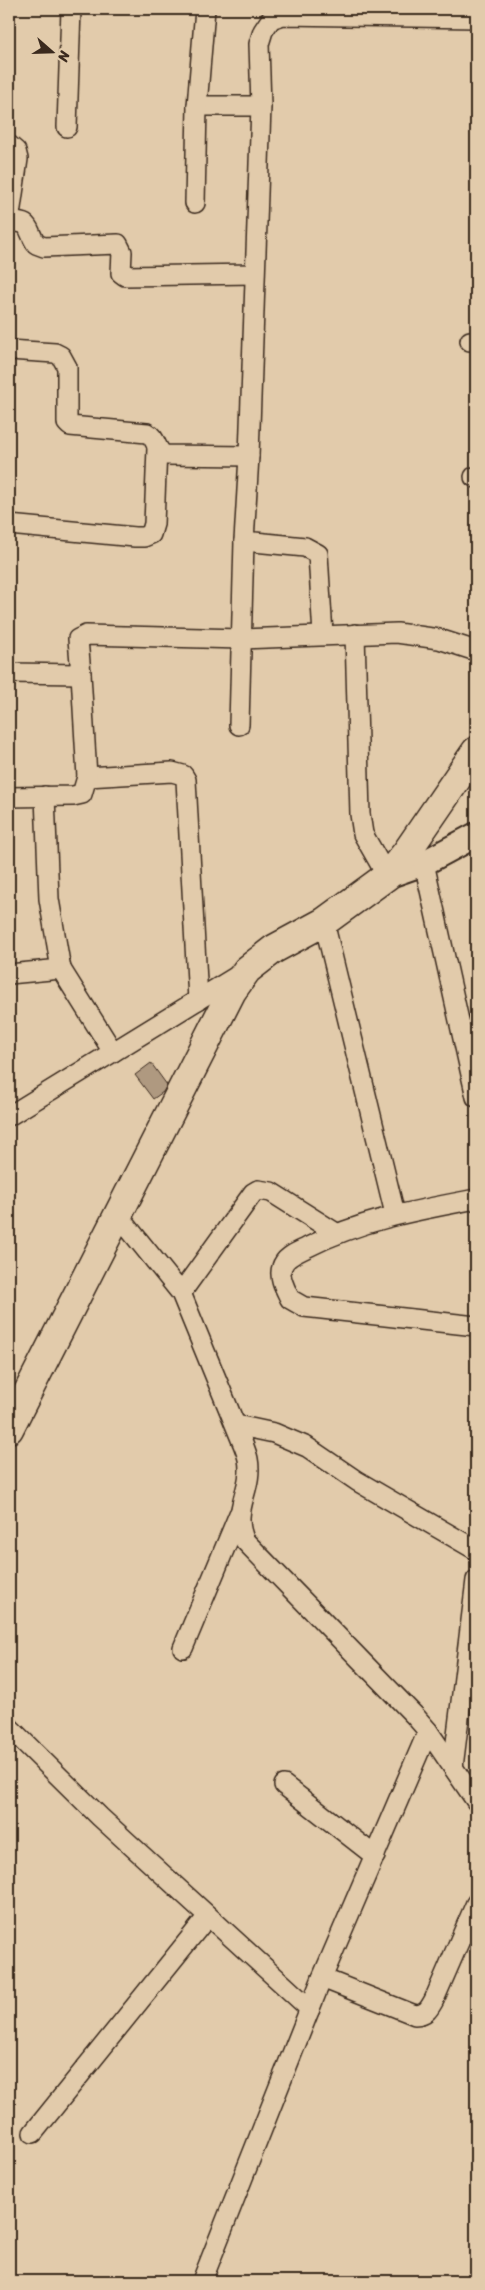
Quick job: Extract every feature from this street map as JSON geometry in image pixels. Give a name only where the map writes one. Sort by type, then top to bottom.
[{"type":"highway","points":[[9,1429],[222,1009],[247,970],[274,949],[324,922],[387,876],[406,853],[476,751]]},
{"type":"main road","points":[[387,876],[424,863],[476,835]]},
{"type":"street","points":[[67,127],[71,9]]},
{"type":"street","points":[[195,204],[197,106],[205,9]]},
{"type":"street","points":[[239,725],[240,639],[249,456],[260,106],[259,44],[263,30],[271,19],[283,15],[476,18]]},
{"type":"street","points":[[197,106],[260,106]]},
{"type":"street","points":[[9,145],[16,151],[18,159],[9,222],[22,221],[27,225],[36,244],[44,247],[113,242],[118,244],[122,252],[121,273],[124,276],[254,274]]},
{"type":"street","points":[[9,350],[61,356],[67,367],[66,416],[67,423],[70,426],[147,433],[156,440],[158,448],[154,524],[150,534],[144,537],[135,537],[9,525]]},
{"type":"street","points":[[158,448],[164,455],[170,456],[249,456]]},
{"type":"street","points":[[244,541],[306,547],[318,554],[323,635]]},
{"type":"street","points":[[355,634],[360,814],[363,834],[387,876]]},
{"type":"street","points":[[9,797],[82,794],[87,777],[81,674],[77,645],[78,639],[86,635],[240,639],[355,634],[416,634],[476,651]]},
{"type":"street","points":[[9,674],[81,674]]},
{"type":"street","points":[[87,777],[172,772],[183,775],[186,780],[198,1000]]},
{"type":"street","points":[[45,796],[49,899],[61,969],[113,1052]]},
{"type":"street","points":[[424,863],[476,1097]]},
{"type":"street","points":[[324,922],[394,1214]]},
{"type":"street","points":[[9,974],[61,969]]},
{"type":"street","points":[[9,1116],[247,970]]},
{"type":"street","points":[[181,1293],[253,1193],[258,1190],[271,1192],[336,1233]]},
{"type":"street","points":[[476,1199],[394,1214],[336,1233],[289,1256],[284,1262],[281,1276],[290,1299],[296,1304],[476,1326]]},
{"type":"street","points":[[118,1215],[181,1293],[236,1424],[249,1460],[246,1490],[239,1513],[183,1648]]},
{"type":"street","points":[[236,1424],[274,1433],[307,1447],[357,1481],[476,1550]]},
{"type":"street","points":[[239,1513],[240,1529],[245,1541],[428,1731],[476,1801]]},
{"type":"street","points":[[453,1767],[476,1580]]},
{"type":"street","points":[[9,1727],[100,1817],[310,2009]]},
{"type":"street","points":[[202,2281],[322,1978],[428,1731]]},
{"type":"street","points":[[284,1785],[375,1856]]},
{"type":"street","points":[[322,1978],[415,2015],[421,2015],[427,2012],[434,2000],[476,1903]]},
{"type":"street","points":[[33,2134],[208,1916]]},
{"type":"building","points":[[151,1063],[167,1085],[163,1092],[153,1099],[135,1075]]}]
